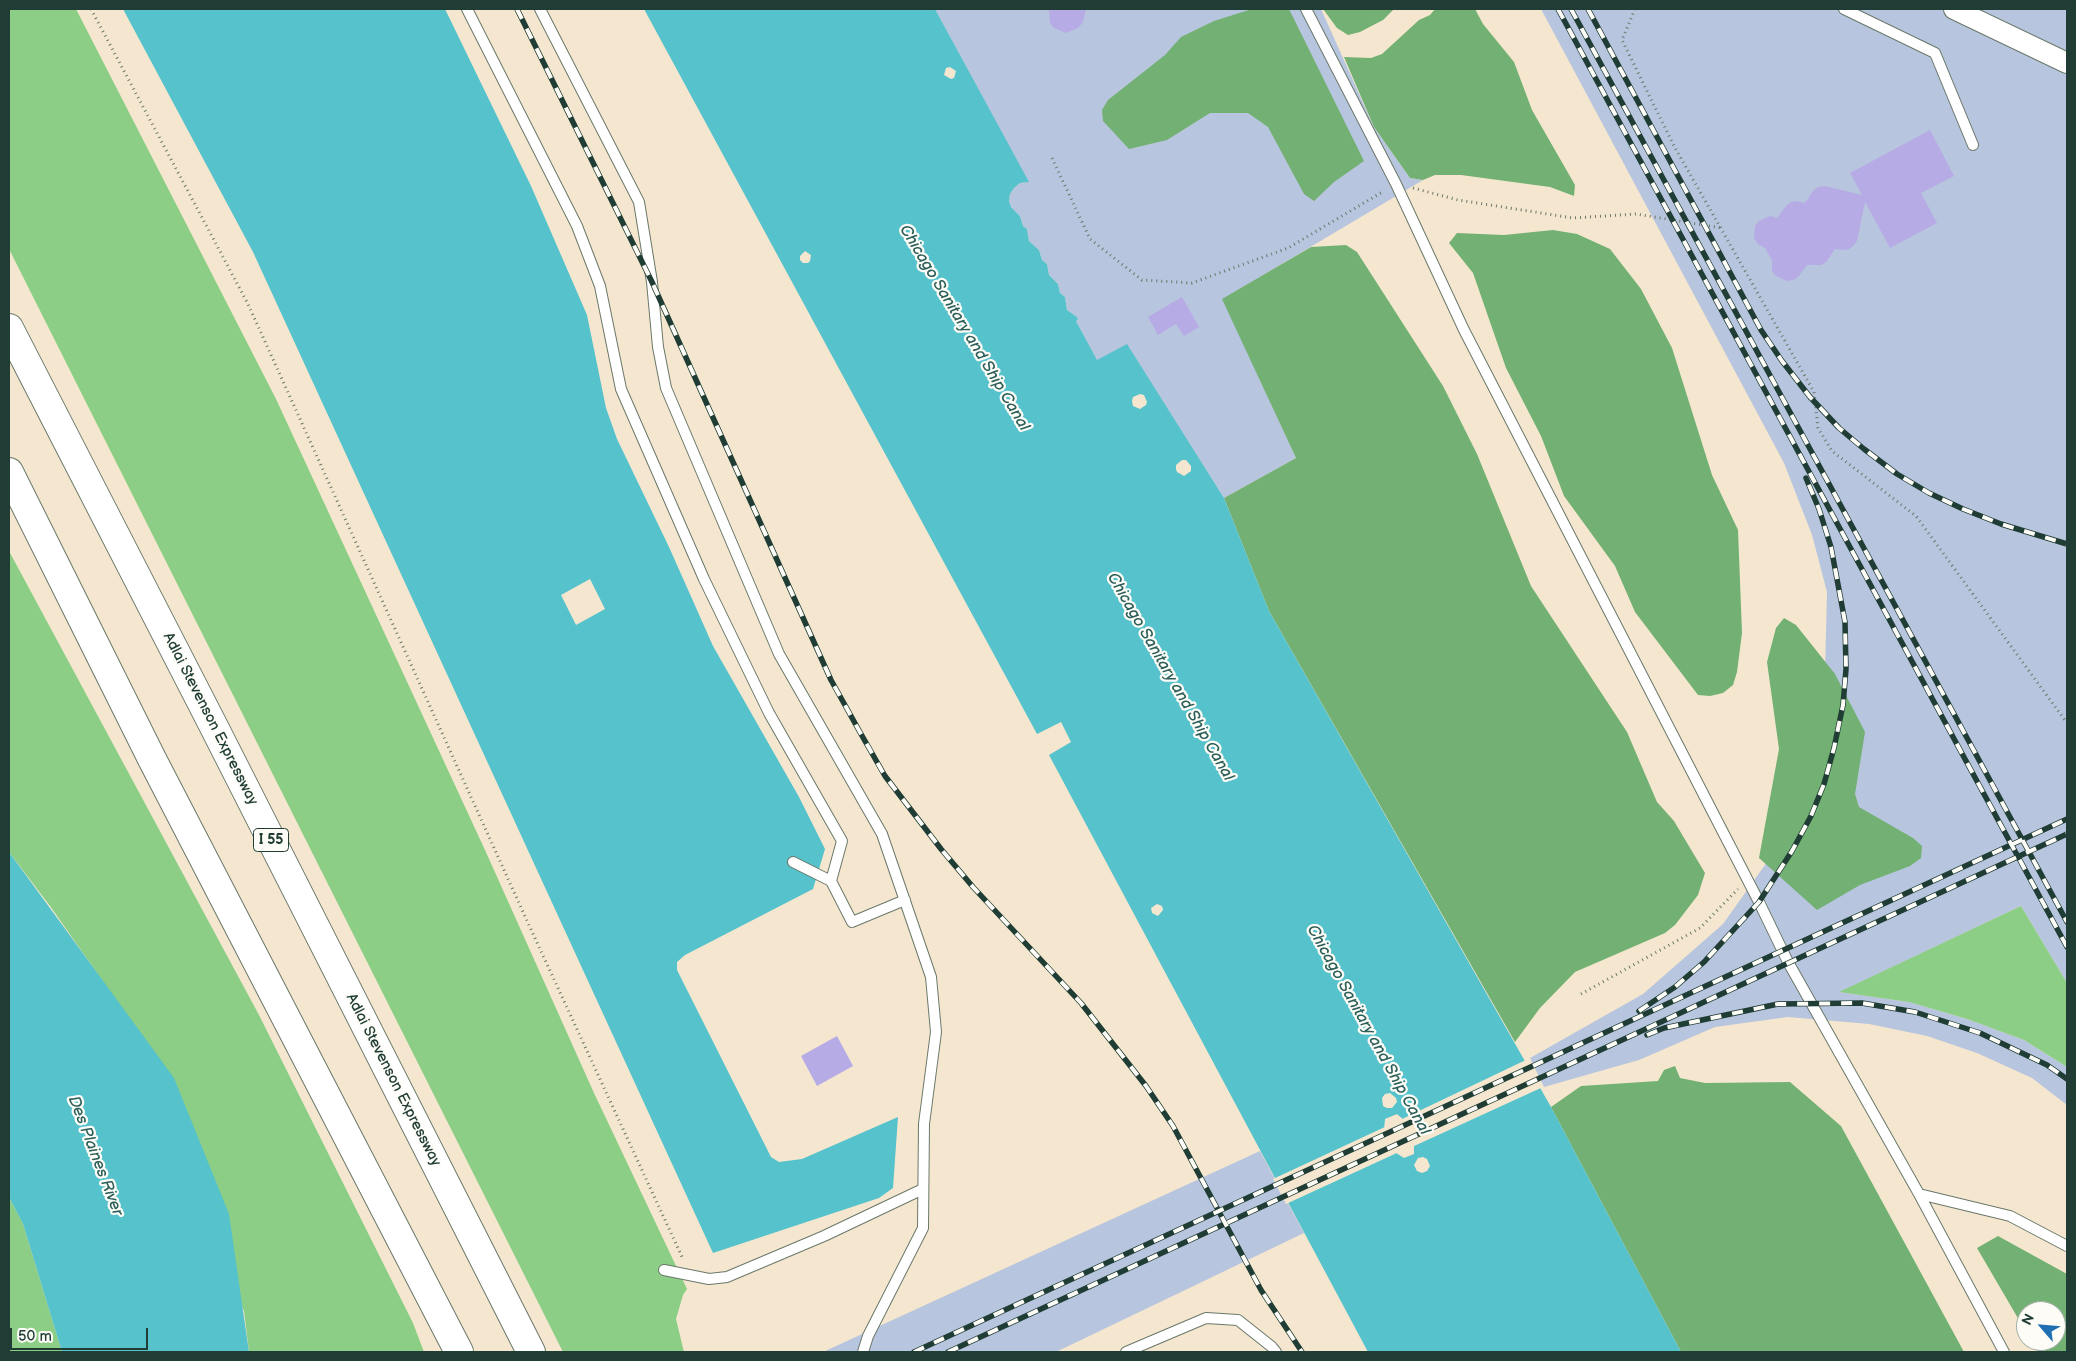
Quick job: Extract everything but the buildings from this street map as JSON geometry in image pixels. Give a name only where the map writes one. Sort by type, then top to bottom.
[{"type":"highway","name":"Adlai Stevenson Expressway","points":[[9,328],[212,723],[530,1352]]},
{"type":"highway","points":[[9,472],[152,759],[458,1352]]},
{"type":"street","points":[[1954,9],[2067,63]]},
{"type":"lane","points":[[466,9],[577,226],[600,286],[621,390],[704,579],[769,713],[842,841],[831,881]]},
{"type":"lane","points":[[540,9],[639,202],[652,282],[658,347],[666,388],[779,654],[882,834],[931,977],[936,1032],[924,1124],[923,1228],[868,1336],[863,1352]]},
{"type":"lane","points":[[1306,9],[1396,184],[1464,330],[1788,962],[1919,1194],[2004,1352]]},
{"type":"lane","points":[[1844,9],[1935,54],[1973,145]]},
{"type":"lane","points":[[793,862],[831,881],[852,922],[905,900]]},
{"type":"lane","points":[[664,1270],[709,1279],[727,1277],[824,1236],[924,1189]]},
{"type":"lane","points":[[1919,1194],[2010,1216],[2067,1246]]},
{"type":"lane","points":[[1126,1352],[1206,1318],[1238,1320],[1276,1352]]},
{"type":"path","points":[[90,9],[248,304],[690,1276]]},
{"type":"path","points":[[1635,9],[1622,40],[1674,146],[1814,392],[1818,428],[1832,451],[1916,516],[2067,723]]},
{"type":"path","points":[[1052,158],[1090,239],[1142,280],[1192,283],[1288,248],[1396,184],[1458,200],[1573,218],[1636,214],[1722,228]]},
{"type":"path","points":[[1582,994],[1700,928],[1747,879]]},
{"type":"shaded area","points":[[935,9],[1321,9],[1374,127],[1410,178],[1423,180],[1223,299],[1296,458],[1224,498],[1127,345],[1097,361],[1076,321],[1078,320],[1077,317],[1067,310],[1065,297],[1060,293],[1058,284],[1049,275],[1047,264],[1042,260],[1039,250],[1029,241],[1027,229],[1023,226],[1020,216],[1011,207],[1009,201],[1010,194],[1014,188],[1020,183],[1028,182]]},
{"type":"shaded area","points":[[1541,9],[2067,9],[2067,983],[2021,906],[1840,992],[1909,1002],[1967,1019],[2024,1040],[2067,1067],[2067,1105],[2032,1078],[1977,1053],[1927,1036],[1869,1024],[1788,1017],[1715,1027],[1639,1060],[1544,1087],[1530,1058],[1643,994],[1723,924],[1777,848],[1825,671],[1827,592],[1812,535],[1784,463]]},
{"type":"shaded area","points":[[1260,1151],[1304,1233],[1056,1352],[823,1352]]},
{"type":"green space","points":[[9,9],[76,9],[276,399],[485,850],[594,1093],[687,1289],[683,1295],[676,1319],[684,1352],[563,1352],[9,249]]},
{"type":"green space","points":[[1252,9],[1289,9],[1364,161],[1334,182],[1314,201],[1304,194],[1268,127],[1248,113],[1210,113],[1167,140],[1129,149],[1103,121],[1102,110],[1108,100],[1165,55],[1181,37],[1214,21]]},
{"type":"green space","points":[[1323,9],[1394,9],[1383,20],[1360,32],[1348,35],[1337,28]]},
{"type":"green space","points":[[1435,9],[1475,9],[1483,24],[1514,62],[1532,110],[1575,185],[1574,196],[1550,187],[1461,175],[1435,175],[1423,180],[1410,178],[1374,127],[1344,57],[1371,58],[1382,54],[1419,20],[1430,15]]},
{"type":"green space","points":[[1553,230],[1577,234],[1610,249],[1641,289],[1672,348],[1712,475],[1738,530],[1742,633],[1737,672],[1733,685],[1723,693],[1710,696],[1698,695],[1635,612],[1615,566],[1564,496],[1541,436],[1506,368],[1473,273],[1449,243],[1457,233],[1504,235]]},
{"type":"green space","points":[[1346,245],[1357,252],[1443,386],[1477,454],[1531,586],[1627,732],[1657,802],[1674,821],[1705,873],[1698,895],[1675,925],[1665,933],[1575,972],[1540,1008],[1515,1042],[1269,611],[1224,498],[1296,458],[1222,299],[1311,247]]},
{"type":"green space","points":[[9,551],[259,1015],[413,1323],[424,1352],[249,1352],[244,1311],[97,973],[9,852]]},
{"type":"green space","points":[[1784,618],[1796,625],[1835,674],[1865,732],[1855,794],[1859,807],[1913,838],[1922,846],[1921,858],[1910,866],[1860,885],[1817,910],[1759,858],[1779,749],[1767,662],[1776,628]]},
{"type":"green space","points":[[2021,906],[2067,983],[2067,1067],[2024,1040],[1967,1019],[1909,1002],[1839,992]]},
{"type":"green space","points":[[1675,1066],[1680,1078],[1705,1083],[1790,1082],[1841,1126],[1964,1352],[1681,1352],[1551,1107],[1581,1086],[1658,1081],[1664,1070]]},
{"type":"green space","points":[[9,1197],[23,1224],[62,1352],[9,1352]]},
{"type":"green space","points":[[1998,1236],[2067,1274],[2067,1352],[2037,1351],[2066,1351],[2066,1301],[2016,1301],[2016,1315],[1977,1248]]},
{"type":"water","points":[[123,9],[445,9],[531,186],[587,315],[606,408],[617,439],[669,547],[713,646],[799,797],[825,849],[813,889],[685,955],[677,962],[677,970],[771,1157],[779,1162],[802,1159],[898,1117],[893,1188],[879,1198],[713,1253],[253,252]],"holes":[[[590,579],[605,609],[576,625],[561,595]]]},
{"type":"water","name":"Chicago Sanitary and Ship Canal","points":[[644,9],[935,9],[1029,182],[1020,183],[1014,188],[1010,194],[1009,201],[1011,207],[1020,216],[1023,226],[1027,229],[1029,241],[1039,250],[1042,260],[1047,264],[1049,275],[1058,284],[1060,293],[1065,297],[1067,310],[1077,317],[1078,320],[1076,321],[1097,360],[1127,344],[1224,498],[1269,611],[1551,1107],[1681,1352],[1368,1352],[1049,755],[1071,742],[1061,722],[1037,734]],"holes":[[[950,67],[956,71],[954,78],[951,79],[944,75],[946,68]],[[805,251],[811,255],[808,263],[803,263],[800,260],[800,256]],[[1140,394],[1144,395],[1147,402],[1140,409],[1133,406],[1133,397]],[[1182,460],[1186,460],[1191,466],[1191,471],[1184,476],[1177,472],[1176,465]],[[1157,904],[1162,906],[1163,910],[1158,916],[1152,913],[1151,908]],[[1390,1093],[1396,1098],[1397,1102],[1392,1108],[1387,1108],[1383,1106],[1382,1098],[1385,1094]],[[1397,1114],[1405,1121],[1414,1142],[1414,1154],[1404,1158],[1393,1151],[1384,1130],[1385,1119]],[[1423,1157],[1427,1159],[1430,1166],[1427,1171],[1422,1173],[1417,1171],[1414,1165],[1418,1158]]]},
{"type":"water","name":"Des Plaines River","points":[[9,852],[174,1078],[229,1214],[249,1352],[62,1352],[23,1224],[9,1197]]},
{"type":"pier","points":[[1528,1059],[1543,1087],[1412,1147],[1400,1120]]},
{"type":"pier","points":[[1387,1126],[1395,1150],[1399,1152],[1286,1204],[1273,1179]]},
{"type":"railway","points":[[517,9],[652,282],[831,680],[885,776],[941,849],[973,887],[1081,1003],[1146,1086],[1173,1126],[1261,1290],[1302,1352]]},
{"type":"railway","points":[[1558,9],[2067,947]]},
{"type":"railway","points":[[1571,9],[2067,922]]},
{"type":"railway","points":[[1588,9],[1761,330],[1810,397],[1839,428],[1864,449],[1897,474],[1929,493],[2001,524],[2067,544]]},
{"type":"railway","points":[[1639,1011],[1675,987],[1704,962],[1759,902],[1792,851],[1811,816],[1824,784],[1843,705],[1846,669],[1845,622],[1831,547],[1819,509],[1806,478]]},
{"type":"railway","points":[[914,1352],[2067,819]]},
{"type":"railway","points":[[948,1352],[2067,834]]},
{"type":"railway","points":[[1647,1035],[1664,1028],[1778,1004],[1862,1003],[1915,1012],[1980,1033],[2047,1065],[2067,1079]]}]
